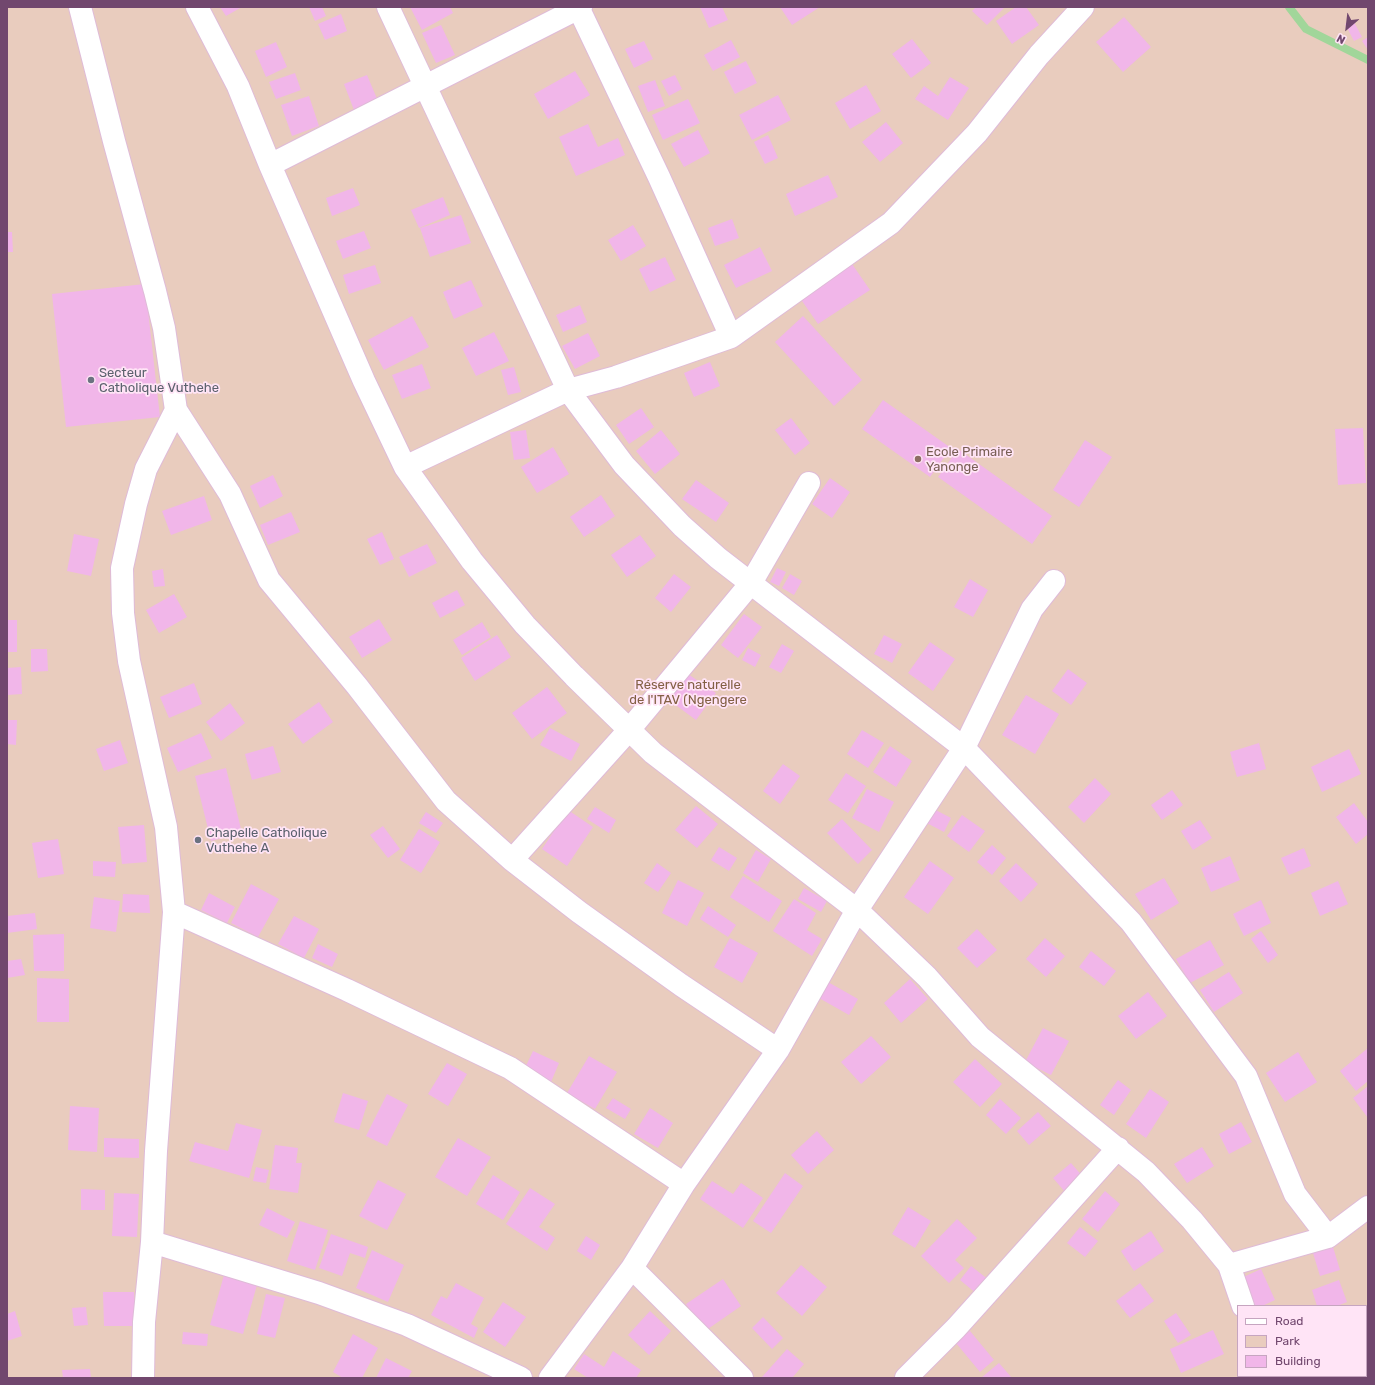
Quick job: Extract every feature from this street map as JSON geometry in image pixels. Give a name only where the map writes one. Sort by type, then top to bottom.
[{"type":"street","points":[[80,7],[164,328],[176,410],[230,494],[269,580],[357,686],[446,801],[512,860],[598,926],[778,1050]]},
{"type":"street","points":[[197,7],[238,86],[270,165],[364,381],[405,467],[472,561],[525,625],[628,730],[654,754],[857,910],[927,977],[980,1037],[1146,1172],[1192,1220],[1229,1265],[1242,1305]]},
{"type":"street","points":[[388,7],[568,390],[624,464],[687,530],[751,583],[964,748],[1131,922],[1246,1076],[1295,1194],[1328,1237]]},
{"type":"street","points":[[405,467],[568,390],[616,377],[731,337],[892,223],[977,133],[1039,55],[1083,7]]},
{"type":"street","points":[[270,165],[579,8],[659,177],[731,337]]},
{"type":"street","points":[[143,1378],[144,1322],[152,1242],[156,1151],[174,912],[166,827],[129,661],[123,613],[122,568],[136,504],[146,469],[176,410]]},
{"type":"street","points":[[512,860],[628,730],[751,583],[809,483]]},
{"type":"street","points":[[550,1378],[632,1268],[684,1184],[778,1050],[857,910],[964,748],[1032,609],[1054,581]]},
{"type":"street","points":[[174,912],[347,990],[510,1068],[684,1184]]},
{"type":"street","points":[[906,1378],[956,1328],[1118,1148]]},
{"type":"street","points":[[1229,1265],[1328,1237],[1368,1207]]},
{"type":"street","points":[[152,1242],[319,1293],[407,1325],[521,1378]]},
{"type":"street","points":[[632,1268],[742,1378]]},
{"type":"green space","name":"Réserve naturelle de l'ITAV (Ngengere","points":[[7,7],[1368,7],[1368,1378],[7,1378]]},
{"type":"building","points":[[220,7],[242,7],[226,16]]},
{"type":"building","points":[[309,7],[322,7],[326,16],[315,21]]},
{"type":"building","points":[[410,7],[450,7],[453,13],[422,30]]},
{"type":"building","points":[[700,7],[722,7],[728,20],[709,28]]},
{"type":"building","points":[[780,7],[820,7],[792,25]]},
{"type":"building","points":[[976,7],[1005,7],[987,25],[972,11]]},
{"type":"building","points":[[1016,7],[1026,7],[1039,25],[1012,44],[996,21]]},
{"type":"building","points":[[341,14],[347,31],[325,40],[318,24]]},
{"type":"building","points":[[1124,17],[1151,47],[1123,72],[1096,42]]},
{"type":"building","points":[[1353,20],[1362,37],[1354,41],[1345,24]]},
{"type":"building","points":[[441,25],[455,55],[436,63],[422,33]]},
{"type":"building","points":[[1368,37],[1368,50],[1362,41]]},
{"type":"building","points":[[912,39],[931,63],[911,78],[892,54]]},
{"type":"building","points":[[731,40],[740,57],[713,71],[704,55]]},
{"type":"building","points":[[644,41],[653,59],[634,68],[625,49]]},
{"type":"building","points":[[276,42],[287,67],[266,77],[255,51]]},
{"type":"building","points":[[746,61],[757,83],[735,94],[724,72]]},
{"type":"building","points":[[575,71],[590,95],[548,119],[534,94]]},
{"type":"building","points":[[295,73],[301,90],[276,99],[269,82]]},
{"type":"building","points":[[367,75],[378,101],[354,110],[344,84]]},
{"type":"building","points":[[675,75],[682,89],[669,96],[661,81]]},
{"type":"building","points":[[950,77],[969,88],[948,120],[915,99],[924,86],[938,96]]},
{"type":"building","points":[[655,80],[665,106],[648,112],[638,86]]},
{"type":"building","points":[[866,85],[881,111],[850,129],[835,103]]},
{"type":"building","points":[[778,95],[791,120],[752,140],[739,115]]},
{"type":"building","points":[[309,96],[319,126],[292,136],[281,105]]},
{"type":"building","points":[[688,99],[700,123],[663,140],[652,115]]},
{"type":"building","points":[[886,122],[903,143],[880,162],[862,142]]},
{"type":"building","points":[[588,124],[598,147],[618,138],[625,155],[576,176],[559,137]]},
{"type":"building","points":[[698,130],[710,153],[684,167],[671,144]]},
{"type":"building","points":[[768,135],[778,158],[765,164],[754,142]]},
{"type":"building","points":[[828,175],[838,197],[795,216],[786,194]]},
{"type":"building","points":[[353,188],[360,205],[332,216],[326,198]]},
{"type":"building","points":[[443,197],[450,215],[419,228],[411,210]]},
{"type":"building","points":[[461,215],[471,243],[430,257],[420,228]]},
{"type":"building","points":[[732,219],[739,238],[715,246],[708,228]]},
{"type":"building","points":[[633,225],[646,246],[621,261],[608,240]]},
{"type":"building","points":[[364,231],[371,248],[343,259],[336,241]]},
{"type":"building","points":[[7,232],[12,232],[13,252],[7,252]]},
{"type":"building","points":[[760,247],[772,271],[736,288],[724,265]]},
{"type":"building","points":[[665,257],[676,280],[650,292],[639,269]]},
{"type":"building","points":[[852,264],[870,290],[818,324],[800,298]]},
{"type":"building","points":[[375,265],[381,283],[349,294],[343,275]]},
{"type":"building","points":[[471,280],[483,306],[454,319],[443,292]]},
{"type":"building","points":[[145,284],[160,417],[66,427],[52,294]]},
{"type":"building","points":[[580,305],[587,322],[563,332],[556,315]]},
{"type":"building","points":[[412,316],[429,347],[384,370],[368,340]]},
{"type":"building","points":[[803,316],[862,380],[834,406],[775,342]]},
{"type":"building","points":[[494,332],[509,361],[476,376],[462,348]]},
{"type":"building","points":[[588,333],[600,356],[575,369],[562,346]]},
{"type":"building","points":[[710,362],[720,386],[694,397],[684,373]]},
{"type":"building","points":[[422,364],[431,388],[402,399],[392,375]]},
{"type":"building","points":[[514,367],[521,392],[508,395],[501,370]]},
{"type":"building","points":[[883,400],[951,448],[930,477],[862,429]]},
{"type":"building","points":[[641,408],[654,427],[629,444],[616,425]]},
{"type":"building","points":[[791,418],[810,443],[795,455],[775,430]]},
{"type":"building","points":[[1363,428],[1366,483],[1338,485],[1335,429]]},
{"type":"building","points":[[526,430],[530,458],[514,460],[510,432]]},
{"type":"building","points":[[661,430],[680,454],[655,474],[636,451]]},
{"type":"building","points":[[1085,440],[1112,457],[1079,507],[1053,490]]},
{"type":"building","points":[[553,447],[569,474],[537,493],[521,467]]},
{"type":"building","points":[[958,449],[1052,516],[1032,544],[938,477]]},
{"type":"building","points":[[273,475],[283,496],[260,508],[250,486]]},
{"type":"building","points":[[830,478],[850,492],[832,518],[812,504]]},
{"type":"building","points":[[696,480],[729,503],[716,522],[682,499]]},
{"type":"building","points":[[601,495],[615,516],[584,537],[570,517]]},
{"type":"building","points":[[204,496],[212,520],[171,535],[162,511]]},
{"type":"building","points":[[291,512],[300,532],[268,545],[260,525]]},
{"type":"building","points":[[382,532],[394,559],[380,565],[367,539]]},
{"type":"building","points":[[74,534],[99,539],[91,576],[67,571]]},
{"type":"building","points":[[640,535],[656,556],[627,577],[611,555]]},
{"type":"building","points":[[427,544],[437,563],[409,577],[399,557]]},
{"type":"building","points":[[777,568],[786,572],[779,586],[770,582]]},
{"type":"building","points":[[163,569],[165,586],[154,587],[152,571]]},
{"type":"building","points":[[674,574],[691,587],[671,612],[655,598]]},
{"type":"building","points":[[790,574],[802,581],[794,595],[782,588]]},
{"type":"building","points":[[970,579],[988,590],[973,617],[954,607]]},
{"type":"building","points":[[457,590],[465,605],[440,618],[432,603]]},
{"type":"building","points":[[174,594],[187,617],[159,633],[146,610]]},
{"type":"building","points":[[744,614],[762,627],[738,658],[721,645]]},
{"type":"building","points":[[379,619],[392,640],[362,658],[349,637]]},
{"type":"building","points":[[7,620],[17,620],[17,652],[7,652]]},
{"type":"building","points":[[482,622],[491,637],[462,655],[453,640]]},
{"type":"building","points":[[497,635],[511,657],[475,681],[461,658]]},
{"type":"building","points":[[884,635],[902,644],[892,663],[874,654]]},
{"type":"building","points":[[930,642],[955,659],[933,691],[908,673]]},
{"type":"building","points":[[782,644],[794,651],[781,673],[769,667]]},
{"type":"building","points":[[748,648],[761,655],[755,667],[742,660]]},
{"type":"building","points":[[31,649],[47,649],[48,671],[31,672]]},
{"type":"building","points":[[21,667],[22,694],[7,695],[7,668]]},
{"type":"building","points":[[1068,669],[1087,683],[1071,705],[1052,691]]},
{"type":"building","points":[[685,672],[716,693],[696,720],[666,698]]},
{"type":"building","points":[[194,683],[202,704],[169,718],[160,697]]},
{"type":"building","points":[[547,687],[567,713],[532,739],[512,713]]},
{"type":"building","points":[[1026,695],[1059,714],[1035,754],[1002,735]]},
{"type":"building","points":[[319,702],[333,722],[303,744],[288,724]]},
{"type":"building","points":[[230,703],[245,723],[221,741],[206,722]]},
{"type":"building","points":[[7,720],[17,720],[16,745],[7,744]]},
{"type":"building","points":[[550,728],[580,744],[571,761],[540,745]]},
{"type":"building","points":[[862,730],[884,743],[868,768],[847,754]]},
{"type":"building","points":[[201,733],[212,758],[178,772],[167,748]]},
{"type":"building","points":[[120,740],[128,763],[104,771],[96,749]]},
{"type":"building","points":[[1259,743],[1266,769],[1237,777],[1230,752]]},
{"type":"building","points":[[273,746],[281,772],[252,780],[245,754]]},
{"type":"building","points":[[890,746],[912,761],[896,787],[873,772]]},
{"type":"building","points":[[1349,749],[1361,774],[1322,792],[1311,767]]},
{"type":"building","points":[[783,764],[800,776],[780,804],[763,791]]},
{"type":"building","points":[[226,768],[242,833],[211,841],[195,776]]},
{"type":"building","points":[[846,773],[866,786],[848,813],[828,800]]},
{"type":"building","points":[[1095,778],[1111,794],[1084,823],[1068,807]]},
{"type":"building","points":[[867,789],[894,802],[879,832],[852,818]]},
{"type":"building","points":[[1172,790],[1183,805],[1162,820],[1151,805]]},
{"type":"building","points":[[1354,803],[1368,822],[1368,834],[1356,844],[1336,817]]},
{"type":"building","points":[[926,805],[951,818],[944,832],[919,819]]},
{"type":"building","points":[[696,806],[718,824],[697,848],[675,830]]},
{"type":"building","points":[[595,807],[616,820],[609,833],[587,819]]},
{"type":"building","points":[[568,810],[593,827],[567,866],[542,849]]},
{"type":"building","points":[[426,812],[443,823],[436,833],[419,823]]},
{"type":"building","points":[[962,815],[985,831],[969,852],[947,836]]},
{"type":"building","points":[[842,819],[872,850],[858,864],[827,833]]},
{"type":"building","points":[[1200,820],[1212,838],[1193,850],[1181,831]]},
{"type":"building","points":[[144,825],[147,862],[122,864],[118,827]]},
{"type":"building","points":[[383,826],[400,849],[388,858],[370,835]]},
{"type":"building","points":[[419,829],[440,842],[421,873],[400,860]]},
{"type":"building","points":[[58,839],[64,874],[38,878],[32,843]]},
{"type":"building","points":[[992,845],[1006,858],[992,875],[977,862]]},
{"type":"building","points":[[719,847],[737,858],[729,871],[711,860]]},
{"type":"building","points":[[1304,848],[1311,866],[1289,875],[1281,858]]},
{"type":"building","points":[[756,850],[771,859],[758,882],[743,873]]},
{"type":"building","points":[[1230,856],[1240,880],[1211,892],[1201,868]]},
{"type":"building","points":[[93,861],[116,862],[115,877],[93,876]]},
{"type":"building","points":[[930,861],[954,878],[928,914],[904,897]]},
{"type":"building","points":[[657,863],[671,873],[658,892],[644,883]]},
{"type":"building","points":[[1016,863],[1038,884],[1021,902],[999,881]]},
{"type":"building","points":[[743,876],[782,901],[769,922],[730,897]]},
{"type":"building","points":[[1164,878],[1179,903],[1151,920],[1135,894]]},
{"type":"building","points":[[678,880],[704,893],[687,926],[662,913]]},
{"type":"building","points":[[1338,881],[1348,904],[1320,916],[1311,893]]},
{"type":"building","points":[[251,884],[279,899],[258,937],[231,923]]},
{"type":"building","points":[[804,888],[827,901],[821,912],[798,899]]},
{"type":"building","points":[[209,893],[235,907],[227,923],[201,910]]},
{"type":"building","points":[[123,894],[149,895],[150,913],[122,912]]},
{"type":"building","points":[[94,897],[120,901],[116,932],[90,928]]},
{"type":"building","points":[[794,899],[816,913],[807,930],[822,939],[812,956],[773,931]]},
{"type":"building","points":[[1261,900],[1271,923],[1244,936],[1233,914]]},
{"type":"building","points":[[708,906],[736,925],[728,937],[700,919]]},
{"type":"building","points":[[35,913],[37,929],[7,933],[7,916]]},
{"type":"building","points":[[294,916],[319,929],[304,958],[278,944]]},
{"type":"building","points":[[977,929],[997,950],[977,968],[957,948]]},
{"type":"building","points":[[1261,931],[1278,955],[1268,963],[1251,939]]},
{"type":"building","points":[[64,934],[64,971],[34,971],[33,935]]},
{"type":"building","points":[[730,938],[758,953],[742,983],[714,967]]},
{"type":"building","points":[[1045,938],[1065,956],[1046,977],[1026,959]]},
{"type":"building","points":[[1210,940],[1224,965],[1190,983],[1176,959]]},
{"type":"building","points":[[318,944],[338,954],[332,967],[312,958]]},
{"type":"building","points":[[1091,951],[1116,971],[1104,986],[1079,967]]},
{"type":"building","points":[[21,959],[25,975],[7,978],[7,961]]},
{"type":"building","points":[[1229,972],[1243,993],[1214,1012],[1200,990]]},
{"type":"building","points":[[37,978],[69,979],[69,1022],[37,1022]]},
{"type":"building","points":[[910,979],[928,999],[901,1023],[884,1003]]},
{"type":"building","points":[[828,982],[858,999],[849,1015],[819,998]]},
{"type":"building","points":[[1148,992],[1167,1016],[1136,1039],[1118,1016]]},
{"type":"building","points":[[1043,1028],[1069,1041],[1051,1075],[1025,1062]]},
{"type":"building","points":[[871,1036],[891,1057],[861,1084],[841,1062]]},
{"type":"building","points":[[1368,1048],[1368,1081],[1356,1091],[1340,1071]]},
{"type":"building","points":[[533,1051],[559,1063],[551,1082],[524,1070]]},
{"type":"building","points":[[1298,1052],[1317,1082],[1285,1102],[1266,1073]]},
{"type":"building","points":[[589,1056],[617,1072],[595,1109],[567,1093]]},
{"type":"building","points":[[975,1059],[1002,1084],[980,1107],[953,1082]]},
{"type":"building","points":[[447,1063],[467,1074],[448,1106],[428,1094]]},
{"type":"building","points":[[1118,1080],[1131,1090],[1114,1115],[1100,1105]]},
{"type":"building","points":[[1368,1086],[1368,1118],[1353,1098]]},
{"type":"building","points":[[1150,1089],[1169,1102],[1146,1138],[1126,1124]]},
{"type":"building","points":[[343,1093],[368,1101],[359,1130],[334,1122]]},
{"type":"building","points":[[387,1094],[408,1105],[387,1146],[366,1136]]},
{"type":"building","points":[[613,1098],[631,1109],[625,1119],[606,1108]]},
{"type":"building","points":[[1000,1099],[1021,1118],[1006,1134],[986,1115]]},
{"type":"building","points":[[70,1106],[99,1108],[97,1152],[68,1150]]},
{"type":"building","points":[[650,1108],[673,1123],[658,1148],[634,1134]]},
{"type":"building","points":[[1038,1112],[1051,1126],[1029,1145],[1017,1131]]},
{"type":"building","points":[[1241,1122],[1252,1142],[1229,1154],[1219,1134]]},
{"type":"building","points":[[236,1123],[262,1130],[249,1178],[189,1161],[195,1142],[228,1151]]},
{"type":"building","points":[[817,1131],[834,1150],[808,1174],[791,1155]]},
{"type":"building","points":[[104,1138],[139,1139],[139,1158],[104,1157]]},
{"type":"building","points":[[458,1138],[491,1157],[467,1196],[435,1177]]},
{"type":"building","points":[[275,1145],[298,1148],[296,1163],[302,1163],[298,1193],[269,1189]]},
{"type":"building","points":[[1202,1147],[1214,1166],[1187,1183],[1174,1164]]},
{"type":"building","points":[[1071,1163],[1084,1178],[1066,1193],[1053,1178]]},
{"type":"building","points":[[256,1167],[269,1170],[266,1183],[253,1181]]},
{"type":"building","points":[[785,1173],[803,1186],[771,1233],[753,1221]]},
{"type":"building","points":[[493,1175],[520,1192],[503,1220],[476,1204]]},
{"type":"building","points":[[378,1180],[406,1194],[387,1230],[359,1216]]},
{"type":"building","points":[[712,1181],[733,1194],[741,1183],[763,1198],[743,1228],[700,1199]]},
{"type":"building","points":[[530,1188],[555,1204],[539,1227],[555,1238],[547,1251],[506,1224]]},
{"type":"building","points":[[81,1189],[105,1190],[105,1210],[81,1210]]},
{"type":"building","points":[[1105,1191],[1120,1204],[1098,1232],[1082,1219]]},
{"type":"building","points":[[114,1193],[139,1194],[137,1237],[112,1236]]},
{"type":"building","points":[[908,1207],[931,1221],[915,1248],[892,1234]]},
{"type":"building","points":[[267,1208],[295,1222],[287,1238],[259,1225]]},
{"type":"building","points":[[957,1219],[977,1238],[955,1260],[964,1268],[949,1283],[921,1256]]},
{"type":"building","points":[[300,1221],[328,1230],[315,1270],[287,1261]]},
{"type":"building","points":[[1080,1227],[1098,1241],[1085,1257],[1067,1243]]},
{"type":"building","points":[[1151,1231],[1164,1251],[1134,1271],[1121,1251]]},
{"type":"building","points":[[331,1234],[368,1247],[365,1258],[350,1253],[342,1276],[319,1268]]},
{"type":"building","points":[[586,1236],[600,1245],[591,1260],[577,1251]]},
{"type":"building","points":[[1333,1247],[1340,1270],[1320,1276],[1313,1253]]},
{"type":"building","points":[[372,1250],[404,1265],[388,1302],[356,1288]]},
{"type":"building","points":[[801,1265],[827,1287],[802,1316],[776,1293]]},
{"type":"building","points":[[971,1266],[989,1280],[977,1294],[960,1280]]},
{"type":"building","points":[[1261,1269],[1275,1300],[1264,1305],[1249,1305],[1237,1280]]},
{"type":"building","points":[[224,1275],[257,1285],[243,1334],[210,1325]]},
{"type":"building","points":[[723,1279],[741,1306],[705,1331],[686,1304]]},
{"type":"building","points":[[1339,1280],[1347,1302],[1340,1305],[1317,1305],[1312,1290]]},
{"type":"building","points":[[456,1283],[484,1298],[471,1324],[478,1328],[474,1338],[431,1315],[441,1296],[447,1299]]},
{"type":"building","points":[[1140,1283],[1154,1301],[1130,1318],[1116,1301]]},
{"type":"building","points":[[103,1292],[134,1292],[135,1326],[104,1326]]},
{"type":"building","points":[[266,1294],[285,1298],[275,1338],[257,1334]]},
{"type":"building","points":[[503,1302],[526,1317],[505,1347],[483,1332]]},
{"type":"building","points":[[86,1307],[88,1325],[74,1326],[72,1308]]},
{"type":"building","points":[[15,1311],[22,1336],[7,1341],[7,1314]]},
{"type":"building","points":[[650,1311],[671,1331],[649,1355],[628,1335]]},
{"type":"building","points":[[1176,1313],[1191,1335],[1178,1343],[1164,1321]]},
{"type":"building","points":[[763,1317],[783,1338],[772,1349],[752,1328]]},
{"type":"building","points":[[1213,1330],[1224,1354],[1181,1373],[1170,1349]]},
{"type":"building","points":[[970,1331],[994,1360],[980,1372],[956,1343]]},
{"type":"building","points":[[183,1332],[208,1334],[207,1346],[182,1344]]},
{"type":"building","points":[[353,1334],[378,1348],[362,1378],[343,1378],[333,1372]]},
{"type":"building","points":[[1367,1348],[1368,1349],[1367,1376]]},
{"type":"building","points":[[787,1349],[804,1364],[792,1378],[762,1377]]},
{"type":"building","points":[[613,1351],[641,1370],[636,1378],[588,1378],[574,1369],[584,1354],[604,1367]]},
{"type":"building","points":[[386,1358],[412,1371],[408,1378],[376,1378]]},
{"type":"building","points":[[999,1363],[1012,1378],[981,1378]]},
{"type":"building","points":[[90,1369],[91,1378],[63,1378],[62,1370]]},
{"type":"building","points":[[1344,1377],[1366,1377],[1364,1378]]},
{"type":"waterway","points":[[1289,7],[1306,29],[1368,60]]},
{"type":"place","name":"Secteur Catholique Vuthehe","points":[[91,380]]},
{"type":"place","name":"Ecole Primaire Yanonge","points":[[918,459]]},
{"type":"place","name":"Chapelle Catholique Vuthehe A","points":[[198,840]]}]
